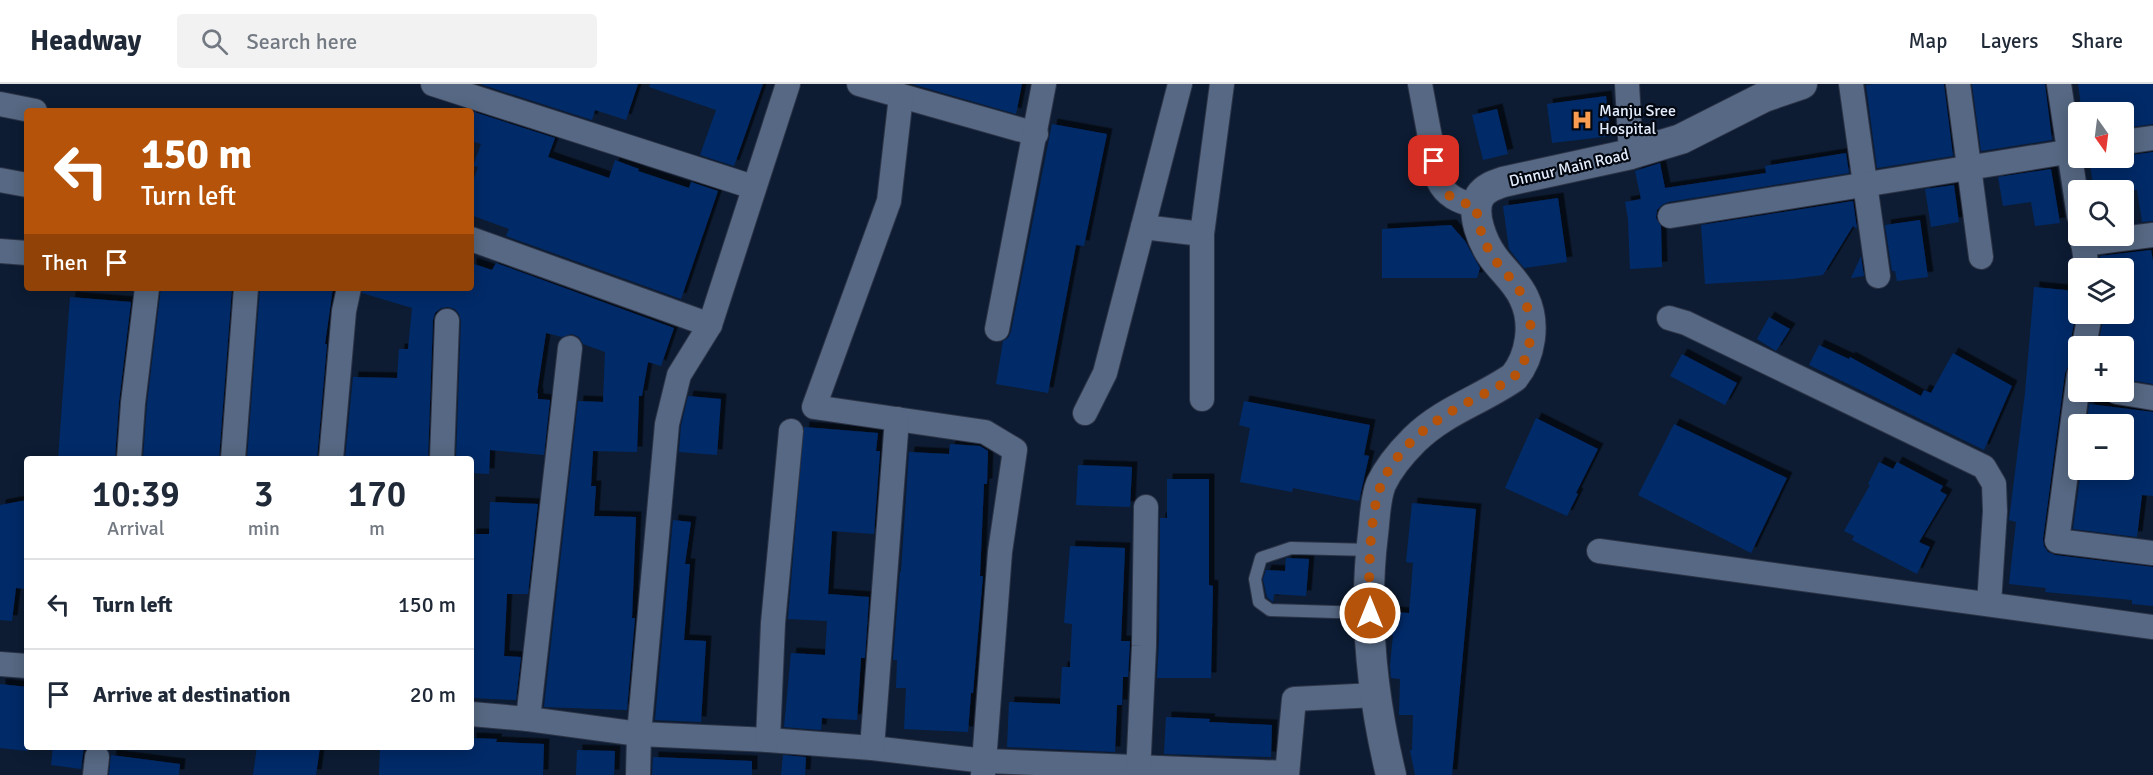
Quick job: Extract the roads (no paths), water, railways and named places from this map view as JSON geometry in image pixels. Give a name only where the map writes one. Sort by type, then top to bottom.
[{"type":"street","points":[[432,84],[753,187]]},
{"type":"street","points":[[638,775],[639,734],[668,424],[679,375],[710,325],[788,84]]},
{"type":"street","points":[[859,84],[1036,134]]},
{"type":"street","points":[[997,329],[1044,84]]},
{"type":"street","points":[[1085,413],[1105,373],[1180,84]]},
{"type":"street","points":[[1202,399],[1202,234],[1222,84]]},
{"type":"street","points":[[1391,775],[1370,653],[1371,550],[1381,485],[1392,466],[1413,441],[1436,420],[1514,377],[1528,354],[1530,329],[1525,299],[1492,256],[1479,227],[1476,206],[1453,198],[1442,189],[1438,180],[1420,84]]},
{"type":"street","points":[[1627,84],[1631,154]]},
{"type":"street","points":[[1851,84],[1878,276]]},
{"type":"street","points":[[1958,84],[1981,257]]},
{"type":"street","points":[[2059,84],[2068,124]]},
{"type":"street","name":"Dinnur Main Road","points":[[1476,206],[1480,196],[1492,186],[1631,154],[1681,139],[1792,85]]},
{"type":"street","points":[[901,96],[889,201],[814,407],[985,432],[1015,450],[1000,552],[984,768]]},
{"type":"street","points":[[0,104],[24,109]]},
{"type":"street","points":[[2134,141],[2153,138]]},
{"type":"street","points":[[1670,216],[2068,151]]},
{"type":"street","points":[[0,180],[24,184]]},
{"type":"street","points":[[1143,226],[1202,234]]},
{"type":"street","points":[[2134,236],[2153,235]]},
{"type":"street","points":[[474,240],[710,325]]},
{"type":"street","points":[[0,251],[24,254]]},
{"type":"street","points":[[129,456],[147,291]]},
{"type":"street","points":[[233,456],[246,291]]},
{"type":"street","points":[[331,456],[342,322],[348,291]]},
{"type":"street","points":[[1670,318],[1686,323],[1984,467],[1994,484],[1995,502],[1989,604]]},
{"type":"street","points":[[442,456],[447,321]]},
{"type":"street","points":[[528,719],[570,348]]},
{"type":"street","points":[[2134,395],[2153,398]]},
{"type":"street","points":[[2075,402],[2057,541],[2153,553]]},
{"type":"street","points":[[872,748],[897,419]]},
{"type":"street","points":[[768,740],[773,623],[791,431]]},
{"type":"street","points":[[1138,772],[1146,507]]},
{"type":"street","points":[[1599,551],[2153,627]]},
{"type":"street","points":[[0,664],[24,666]]},
{"type":"street","points":[[474,714],[639,734],[872,748],[984,768],[1287,774],[1294,699],[1376,695]]},
{"type":"lane","points":[[1370,613],[1270,610],[1259,602],[1255,579],[1261,558],[1291,549],[1371,550]]},
{"type":"place","name":"Manju Sree Hospital","points":[[1582,120]]}]
